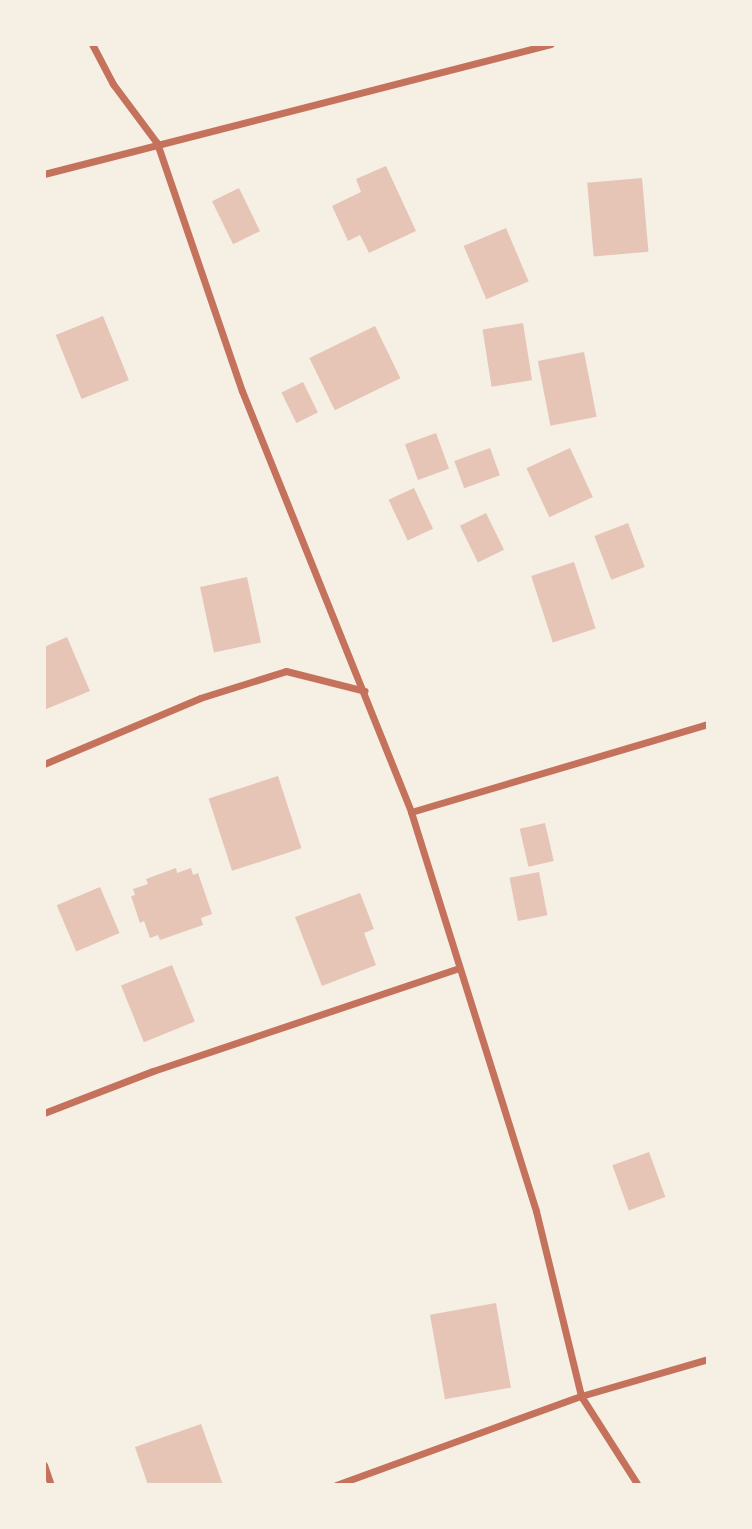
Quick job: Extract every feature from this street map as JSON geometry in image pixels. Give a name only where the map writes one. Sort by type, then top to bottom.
[{"type":"street","points":[[92,44],[113,84],[157,143],[242,391],[365,691],[411,812],[536,1211],[581,1396],[638,1485]]},
{"type":"street","points":[[44,174],[551,44]]},
{"type":"street","points":[[44,764],[200,698],[286,671],[365,691]]},
{"type":"street","points":[[411,812],[708,724]]},
{"type":"street","points":[[44,1113],[153,1071],[459,968]]},
{"type":"street","points":[[336,1485],[581,1396],[708,1359]]},
{"type":"street","points":[[44,1465],[51,1485]]},
{"type":"building","points":[[386,166],[416,231],[369,253],[360,235],[348,241],[332,206],[361,192],[356,179]]},
{"type":"building","points":[[642,178],[648,252],[594,257],[587,183]]},
{"type":"building","points":[[239,188],[260,231],[233,244],[212,201]]},
{"type":"building","points":[[506,228],[529,281],[486,299],[464,246]]},
{"type":"building","points":[[103,316],[129,380],[82,399],[56,335]]},
{"type":"building","points":[[523,323],[532,380],[492,387],[483,329]]},
{"type":"building","points":[[375,326],[400,378],[335,410],[309,358]]},
{"type":"building","points":[[584,352],[597,417],[550,426],[538,361]]},
{"type":"building","points":[[303,382],[318,413],[296,423],[281,393]]},
{"type":"building","points":[[436,433],[449,469],[418,480],[405,444]]},
{"type":"building","points":[[490,448],[500,475],[464,488],[454,461]]},
{"type":"building","points":[[570,448],[593,497],[549,517],[526,468]]},
{"type":"building","points":[[414,488],[433,529],[408,541],[389,500]]},
{"type":"building","points":[[486,513],[504,550],[478,563],[460,526]]},
{"type":"building","points":[[628,523],[645,567],[611,580],[594,536]]},
{"type":"building","points":[[574,562],[596,629],[553,642],[531,576]]},
{"type":"building","points":[[247,577],[261,643],[214,653],[200,587]]},
{"type":"building","points":[[67,637],[90,691],[44,710],[44,647]]},
{"type":"building","points":[[278,776],[301,848],[232,871],[209,799]]},
{"type":"building","points":[[545,823],[554,861],[528,867],[520,829]]},
{"type":"building","points":[[176,868],[177,873],[191,868],[193,875],[198,873],[212,914],[201,918],[203,925],[160,940],[158,935],[150,938],[144,921],[140,923],[131,896],[135,895],[133,889],[148,884],[146,879]]},
{"type":"building","points":[[539,872],[547,915],[518,921],[510,878]]},
{"type":"building","points":[[100,887],[120,933],[76,951],[57,905]]},
{"type":"building","points":[[360,893],[374,929],[364,933],[376,965],[322,986],[295,917]]},
{"type":"building","points":[[172,965],[195,1022],[144,1042],[121,986]]},
{"type":"building","points":[[649,1152],[665,1197],[629,1210],[612,1165]]},
{"type":"building","points":[[496,1303],[511,1388],[445,1399],[430,1315]]},
{"type":"building","points":[[201,1424],[223,1485],[148,1485],[135,1447]]}]
